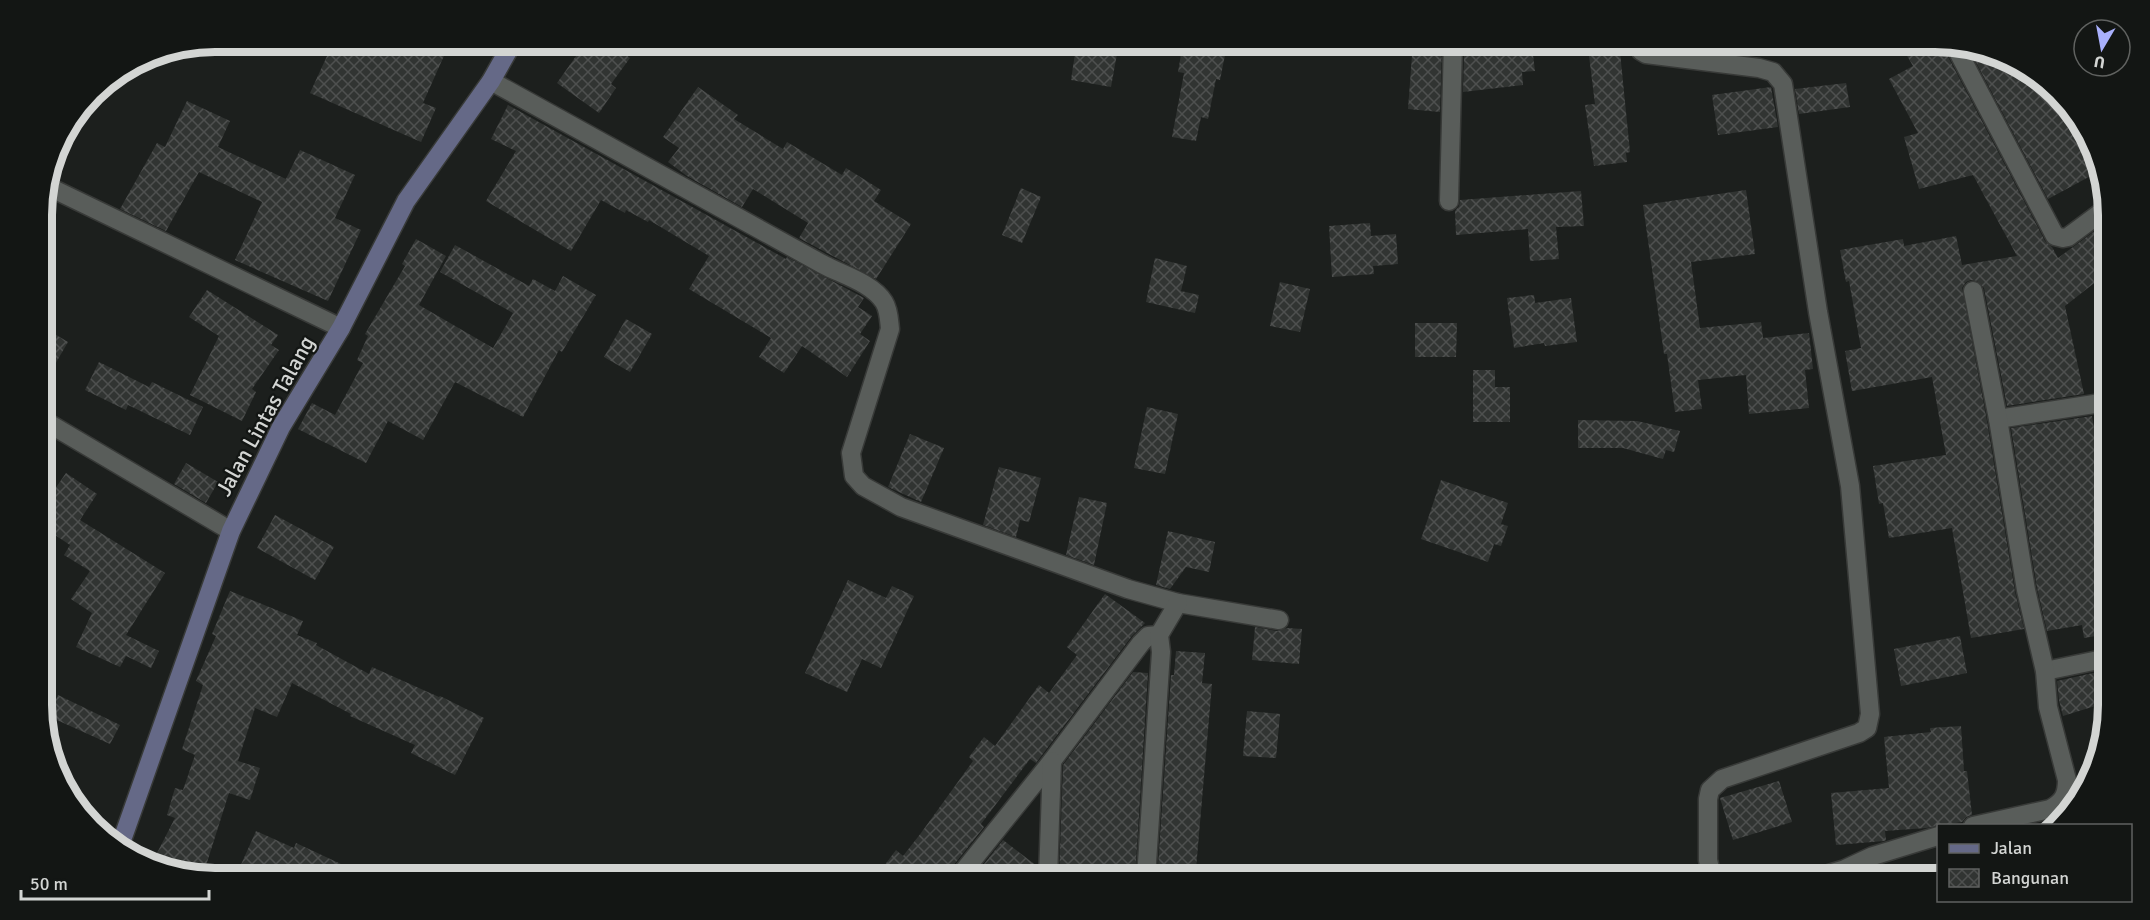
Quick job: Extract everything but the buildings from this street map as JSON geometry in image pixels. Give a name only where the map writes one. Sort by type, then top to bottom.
[{"type":"street","name":"Jalan Lintas Talang","points":[[123,838],[231,531],[281,427],[342,328],[406,201],[491,81],[507,52]]},
{"type":"street","points":[[1449,201],[1453,52]]},
{"type":"street","points":[[1643,52],[1759,68],[1773,72],[1783,84],[1818,312],[1850,486],[1870,714],[1867,728],[1859,733],[1722,779],[1710,790],[1708,799],[1710,867]]},
{"type":"street","points":[[1960,55],[2051,233],[2059,238],[2068,237],[2098,214]]},
{"type":"street","points":[[491,81],[824,265],[871,288],[885,302],[890,329],[851,453],[854,476],[863,486],[901,507],[1128,589],[1178,603],[1279,620]]},
{"type":"street","points":[[55,190],[342,328]]},
{"type":"street","points":[[1973,291],[1998,419],[2026,590],[2045,671],[2048,707],[2067,780],[2067,790],[2060,804],[2050,809],[1984,824]]},
{"type":"street","points":[[1998,419],[2098,403]]},
{"type":"street","points":[[53,426],[231,531]]},
{"type":"street","points":[[1147,867],[1161,652],[1159,635],[1178,603]]},
{"type":"street","points":[[966,868],[1052,761],[1141,643],[1148,636],[1159,635]]},
{"type":"street","points":[[2045,671],[2098,659]]},
{"type":"street","points":[[1048,868],[1052,761]]},
{"type":"street","points":[[1849,867],[1873,856],[1937,836]]}]
